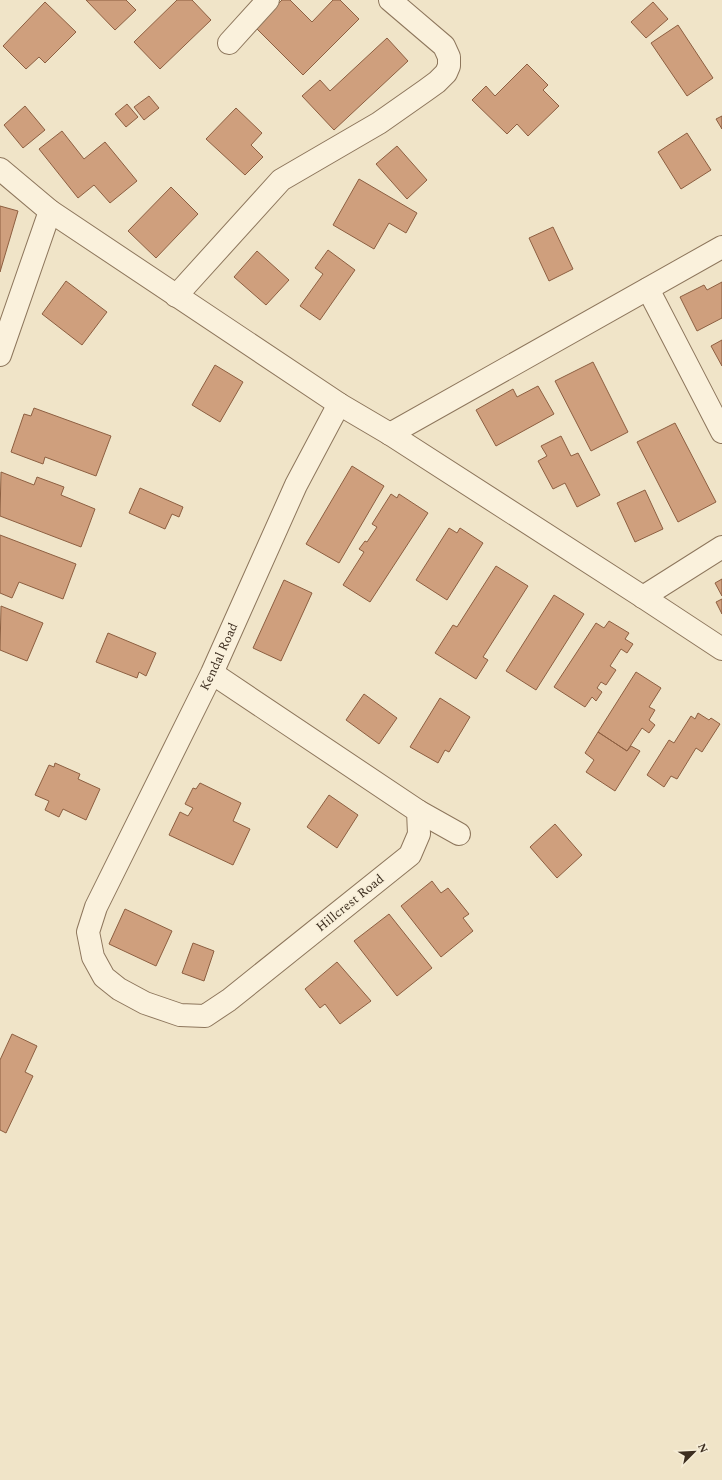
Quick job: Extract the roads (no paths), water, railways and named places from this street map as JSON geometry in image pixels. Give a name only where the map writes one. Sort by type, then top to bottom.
[{"type":"street","points":[[229,43],[268,0]]},
{"type":"street","points":[[176,296],[281,180],[379,123],[437,82],[446,73],[449,66],[449,57],[444,46],[390,0]]},
{"type":"street","points":[[0,169],[50,211],[176,296],[339,404],[390,434],[722,649]]},
{"type":"street","points":[[0,355],[50,211]]},
{"type":"street","points":[[390,434],[722,247]]},
{"type":"street","points":[[648,288],[722,432]]},
{"type":"street","name":"Kendal Road","points":[[96,907],[212,673],[296,485],[339,404]]},
{"type":"street","points":[[643,597],[722,547]]},
{"type":"street","points":[[212,673],[418,811],[459,834]]},
{"type":"street","name":"Hillcrest Road","points":[[96,907],[88,932],[93,957],[104,977],[119,989],[145,1003],[180,1014],[205,1016],[229,1000],[410,855],[419,834],[418,811]]}]
